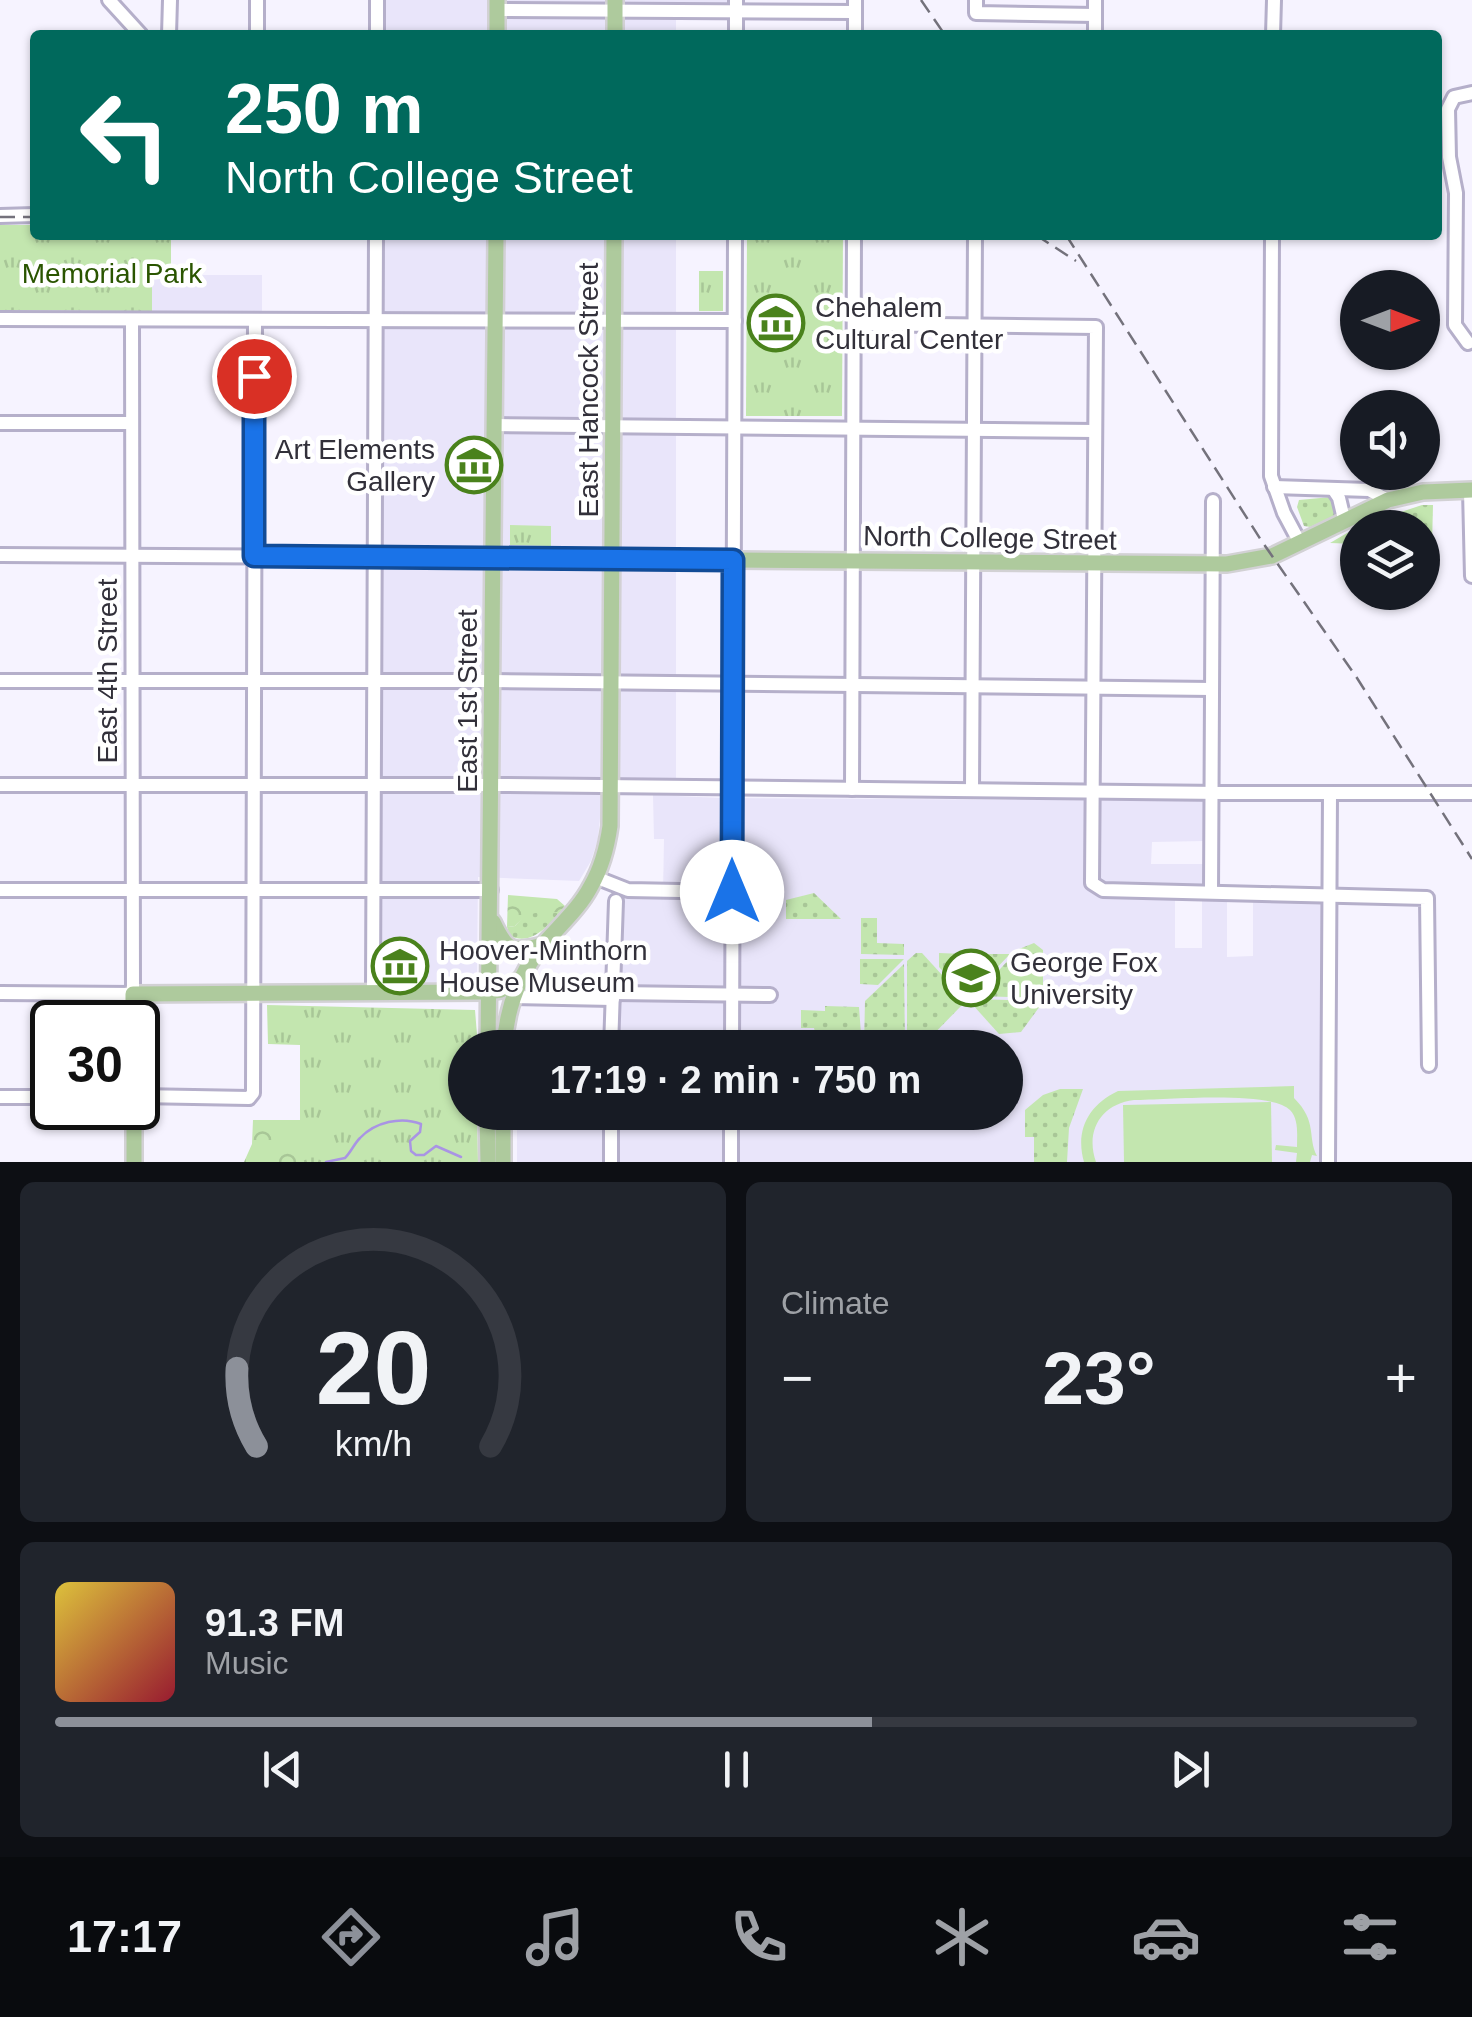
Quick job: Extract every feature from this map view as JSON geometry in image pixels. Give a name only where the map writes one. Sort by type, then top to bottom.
[{"type":"main road","name":"East 1st Street","points":[[488,1030],[496,240]]},
{"type":"main road","name":"East Hancock Street","points":[[543,945],[569,918],[595,878],[608,836],[612,786],[614,240]]},
{"type":"main road","name":"North College Street","points":[[1365,510],[1423,492],[1471,490]]},
{"type":"main road","name":"North College Street","points":[[494,558],[1213,565],[1272,556],[1340,521]]},
{"type":"main road","points":[[490,916],[511,949],[543,945]]},
{"type":"main road","points":[[507,1030],[513,998],[543,945]]},
{"type":"main road","points":[[133,994],[488,992],[501,990],[522,978]]},
{"type":"main road","points":[[488,992],[500,1030]]},
{"type":"main road","name":"East 4th Street","points":[[133,994],[133,1000]]},
{"type":"main road","points":[[134,1130],[134,1162]]},
{"type":"main road","points":[[487,1130],[488,1162]]},
{"type":"main road","points":[[503,1130],[503,1162]]},
{"type":"street","points":[[109,0],[136,30]]},
{"type":"street","points":[[170,0],[170,30]]},
{"type":"street","points":[[256,30],[257,0]]},
{"type":"street","points":[[377,0],[377,30]]},
{"type":"street","points":[[1273,30],[1274,0]]},
{"type":"street","points":[[497,5],[855,6]]},
{"type":"street","points":[[976,6],[1095,7]]},
{"type":"street","points":[[1468,342],[1455,325],[1456,193],[1449,158],[1448,109],[1454,97],[1472,93]]},
{"type":"street","points":[[0,216],[30,216]]},
{"type":"street","points":[[374,992],[376,240]]},
{"type":"street","points":[[732,1030],[735,240]]},
{"type":"street","points":[[852,789],[854,240]]},
{"type":"street","points":[[972,790],[975,240]]},
{"type":"street","points":[[1272,240],[1271,469],[1274,488],[1300,543]]},
{"type":"street","points":[[0,320],[734,320]]},
{"type":"street","name":"East 4th Street","points":[[132,320],[133,994]]},
{"type":"street","points":[[160,1096],[249,1098],[254,1093],[255,320]]},
{"type":"street","points":[[854,324],[1096,326],[1090,878],[1095,887],[1103,890],[1427,898],[1429,1065]]},
{"type":"street","points":[[0,423],[132,423]]},
{"type":"street","points":[[494,425],[1094,431]]},
{"type":"street","points":[[1274,488],[1369,490],[1388,500]]},
{"type":"street","points":[[1333,489],[1342,510]]},
{"type":"street","points":[[1471,490],[1472,576]]},
{"type":"street","points":[[1211,892],[1213,501]]},
{"type":"street","points":[[0,555],[494,558]]},
{"type":"street","points":[[0,681],[493,681],[1212,689]]},
{"type":"street","points":[[0,786],[492,785],[1330,794],[1472,792]]},
{"type":"street","points":[[1328,1162],[1330,794]]},
{"type":"street","points":[[595,878],[628,890],[732,892]]},
{"type":"street","points":[[0,890],[491,890]]},
{"type":"street","points":[[613,1030],[616,901]]},
{"type":"street","points":[[0,993],[133,994]]},
{"type":"street","points":[[513,998],[770,995]]},
{"type":"street","points":[[0,1097],[30,1096]]},
{"type":"street","points":[[612,1130],[612,1162]]},
{"type":"street","points":[[731,1162],[732,1130]]},
{"type":"shaded area","points":[[384,0],[736,0],[736,12],[676,11],[676,30],[383,30]]},
{"type":"shaded area","points":[[381,240],[676,240],[676,787],[626,786],[602,797],[598,839],[579,881],[478,877],[477,972],[467,981],[436,992],[373,992]]},
{"type":"shaded area","points":[[152,275],[262,275],[262,311],[152,311]]},
{"type":"shaded area","name":"George Fox University","points":[[653,795],[1204,801],[1205,841],[1152,842],[1151,864],[1205,864],[1205,899],[1227,899],[1227,957],[1253,956],[1253,900],[1322,904],[1322,1162],[517,1162],[517,1130],[1023,1130],[1023,1030],[617,1030],[621,897],[663,895],[664,839],[654,839]],"holes":[[[1175,900],[1202,900],[1202,948],[1175,948]]]},
{"type":"green space","name":"Memorial Park","points":[[0,225],[30,225],[30,240],[171,240],[171,275],[152,275],[152,311],[0,310]]},
{"type":"green space","points":[[747,240],[843,240],[842,416],[746,416]]},
{"type":"green space","points":[[699,271],[723,271],[723,311],[699,311]]},
{"type":"green space","points":[[1331,497],[1338,514],[1304,526],[1297,507],[1299,500]]},
{"type":"green space","points":[[1422,505],[1433,505],[1433,510],[1407,510]]},
{"type":"green space","points":[[510,525],[551,526],[551,546],[510,545]]},
{"type":"green space","points":[[814,893],[841,919],[786,919],[786,900]]},
{"type":"green space","points":[[508,895],[557,899],[565,906],[560,912],[535,913],[507,927]]},
{"type":"green space","points":[[532,912],[560,912],[532,937],[510,936],[507,927],[515,926]]},
{"type":"green space","points":[[861,918],[877,918],[877,943],[904,944],[904,955],[861,954]]},
{"type":"green space","points":[[1034,943],[1043,950],[1043,998],[975,996],[1019,949]]},
{"type":"green space","points":[[922,953],[963,998],[964,1003],[938,1030],[907,1030],[907,961]]},
{"type":"green space","points":[[939,953],[964,954],[965,995],[939,967]]},
{"type":"green space","points":[[977,954],[1010,954],[974,992],[974,961]]},
{"type":"green space","points":[[860,959],[904,959],[878,985],[860,984]]},
{"type":"green space","points":[[1024,962],[1038,971],[1039,977],[1030,991],[1024,992],[1010,983],[1009,977],[1018,963]]},
{"type":"green space","points":[[904,964],[905,1030],[864,1030],[865,1001]]},
{"type":"green space","points":[[972,999],[1043,1002],[1022,1030],[995,1030],[972,1004]]},
{"type":"green space","points":[[267,1005],[475,1010],[477,1030],[448,1030],[448,1130],[477,1130],[478,1162],[300,1162],[300,1045],[268,1044]]},
{"type":"green space","points":[[825,1006],[859,1007],[861,1030],[801,1028],[801,1010],[825,1011]]},
{"type":"green space","points":[[1294,1086],[1294,1098],[1309,1122],[1317,1156],[1312,1155],[1310,1162],[1296,1162],[1297,1153],[1275,1150],[1276,1145],[1297,1147],[1296,1122],[1290,1110],[1262,1100],[1216,1098],[1134,1100],[1113,1107],[1094,1130],[1096,1162],[1084,1162],[1081,1140],[1086,1120],[1099,1104],[1118,1091]]},
{"type":"green space","points":[[1060,1089],[1083,1089],[1069,1128],[1067,1162],[1034,1162],[1034,1137],[1025,1137],[1025,1110],[1043,1095]]},
{"type":"green space","points":[[1271,1102],[1272,1162],[1124,1162],[1123,1105]]},
{"type":"green space","points":[[253,1120],[300,1120],[300,1162],[244,1162],[252,1144]]},
{"type":"waterway","points":[[326,1162],[345,1158],[366,1132],[397,1121],[421,1124],[420,1132],[410,1141],[411,1151],[416,1155],[424,1155],[436,1146],[461,1157]]},
{"type":"railway","points":[[921,0],[942,30]]},
{"type":"railway","points":[[0,217],[30,217]]},
{"type":"railway","points":[[1044,240],[1076,261]]},
{"type":"railway","points":[[1069,240],[1472,859]]},
{"type":"place","name":"Chehalem Cultural Center","points":[[776,323]]},
{"type":"place","name":"Art Elements Gallery","points":[[474,465]]},
{"type":"place","name":"Hoover-Minthorn House Museum","points":[[400,966]]},
{"type":"place","name":"George Fox University","points":[[971,978]]},
{"type":"route","points":[[254,376],[254,556],[733,560],[732,892]]}]
